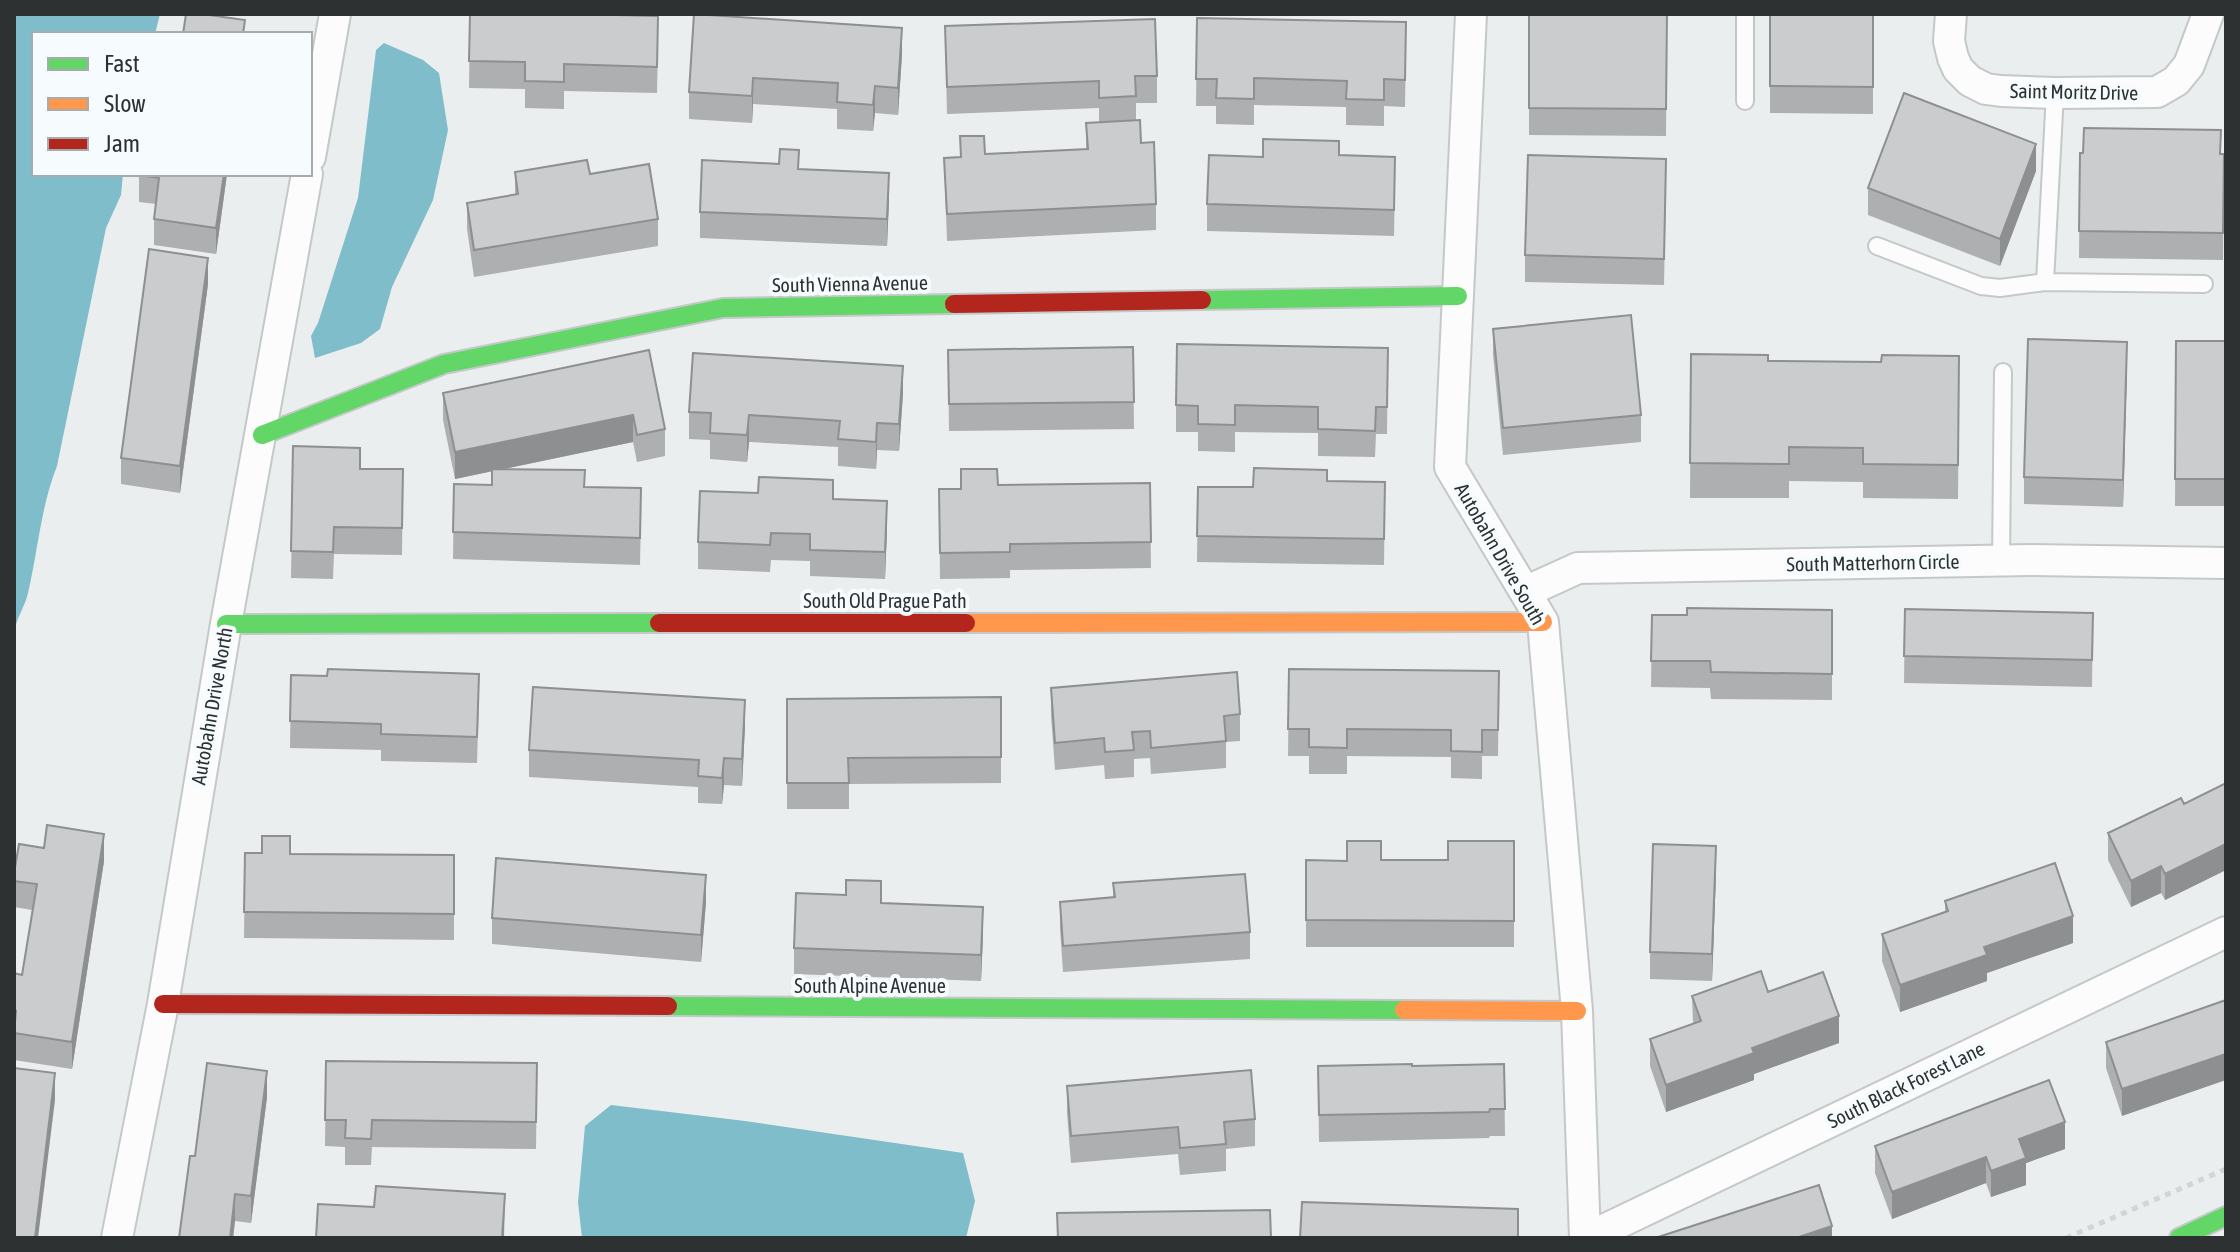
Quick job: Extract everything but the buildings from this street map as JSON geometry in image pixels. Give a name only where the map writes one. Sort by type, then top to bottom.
[{"type":"street","points":[[312,146],[335,14]]},
{"type":"street","name":"Autobahn Drive South","points":[[1471,14],[1450,467],[1543,622],[1577,1011],[1586,1238]]},
{"type":"street","name":"Saint Moritz Drive","points":[[1951,14],[1949,41],[1953,58],[1958,69],[1970,81],[1986,89],[2055,93],[2157,92],[2176,81],[2189,65],[2208,14]]},
{"type":"street","name":"Autobahn Drive North","points":[[117,1238],[163,1004],[226,624],[307,176]]},
{"type":"street","name":"South Vienna Avenue","points":[[262,435],[444,364],[723,308],[1458,296]]},
{"type":"street","name":"South Matterhorn Circle","points":[[1525,592],[1578,568],[2001,561],[2226,563]]},
{"type":"street","name":"South Old Prague Path","points":[[226,624],[1543,622]]},
{"type":"street","name":"South Black Forest Lane","points":[[1586,1238],[2226,932]]},
{"type":"street","name":"South Alpine Avenue","points":[[163,1004],[1577,1011]]},
{"type":"street","points":[[2179,1238],[2226,1216]]},
{"type":"lane","points":[[1745,14],[1745,101]]},
{"type":"lane","points":[[2045,282],[2055,93]]},
{"type":"lane","points":[[1877,246],[1981,286],[2000,288],[2045,282],[2204,284]]},
{"type":"lane","points":[[2001,561],[2003,372]]},
{"type":"path","points":[[2066,1238],[2226,1169]]},
{"type":"water","points":[[14,14],[160,14],[156,32],[32,32],[32,176],[123,176],[121,195],[106,228],[28,593],[14,633]]},
{"type":"water","points":[[384,43],[423,60],[439,73],[448,130],[433,200],[392,287],[380,329],[361,343],[315,358],[311,336],[318,323],[358,198],[376,50]]},
{"type":"water","points":[[611,1105],[963,1153],[975,1201],[966,1238],[582,1238],[578,1202],[585,1126]]},
{"type":"traffic: fast","points":[[1202,300],[1458,296]]},
{"type":"traffic: fast","points":[[262,435],[444,364],[723,308],[954,304]]},
{"type":"traffic: fast","points":[[226,624],[659,623]]},
{"type":"traffic: fast","points":[[668,1006],[1404,1010]]},
{"type":"traffic: fast","points":[[2179,1238],[2226,1216]]},
{"type":"traffic: slow","points":[[966,623],[1543,622]]},
{"type":"traffic: slow","points":[[1404,1010],[1577,1011]]},
{"type":"traffic: jam","points":[[954,304],[1202,300]]},
{"type":"traffic: jam","points":[[659,623],[966,623]]},
{"type":"traffic: jam","points":[[163,1004],[668,1006]]}]
